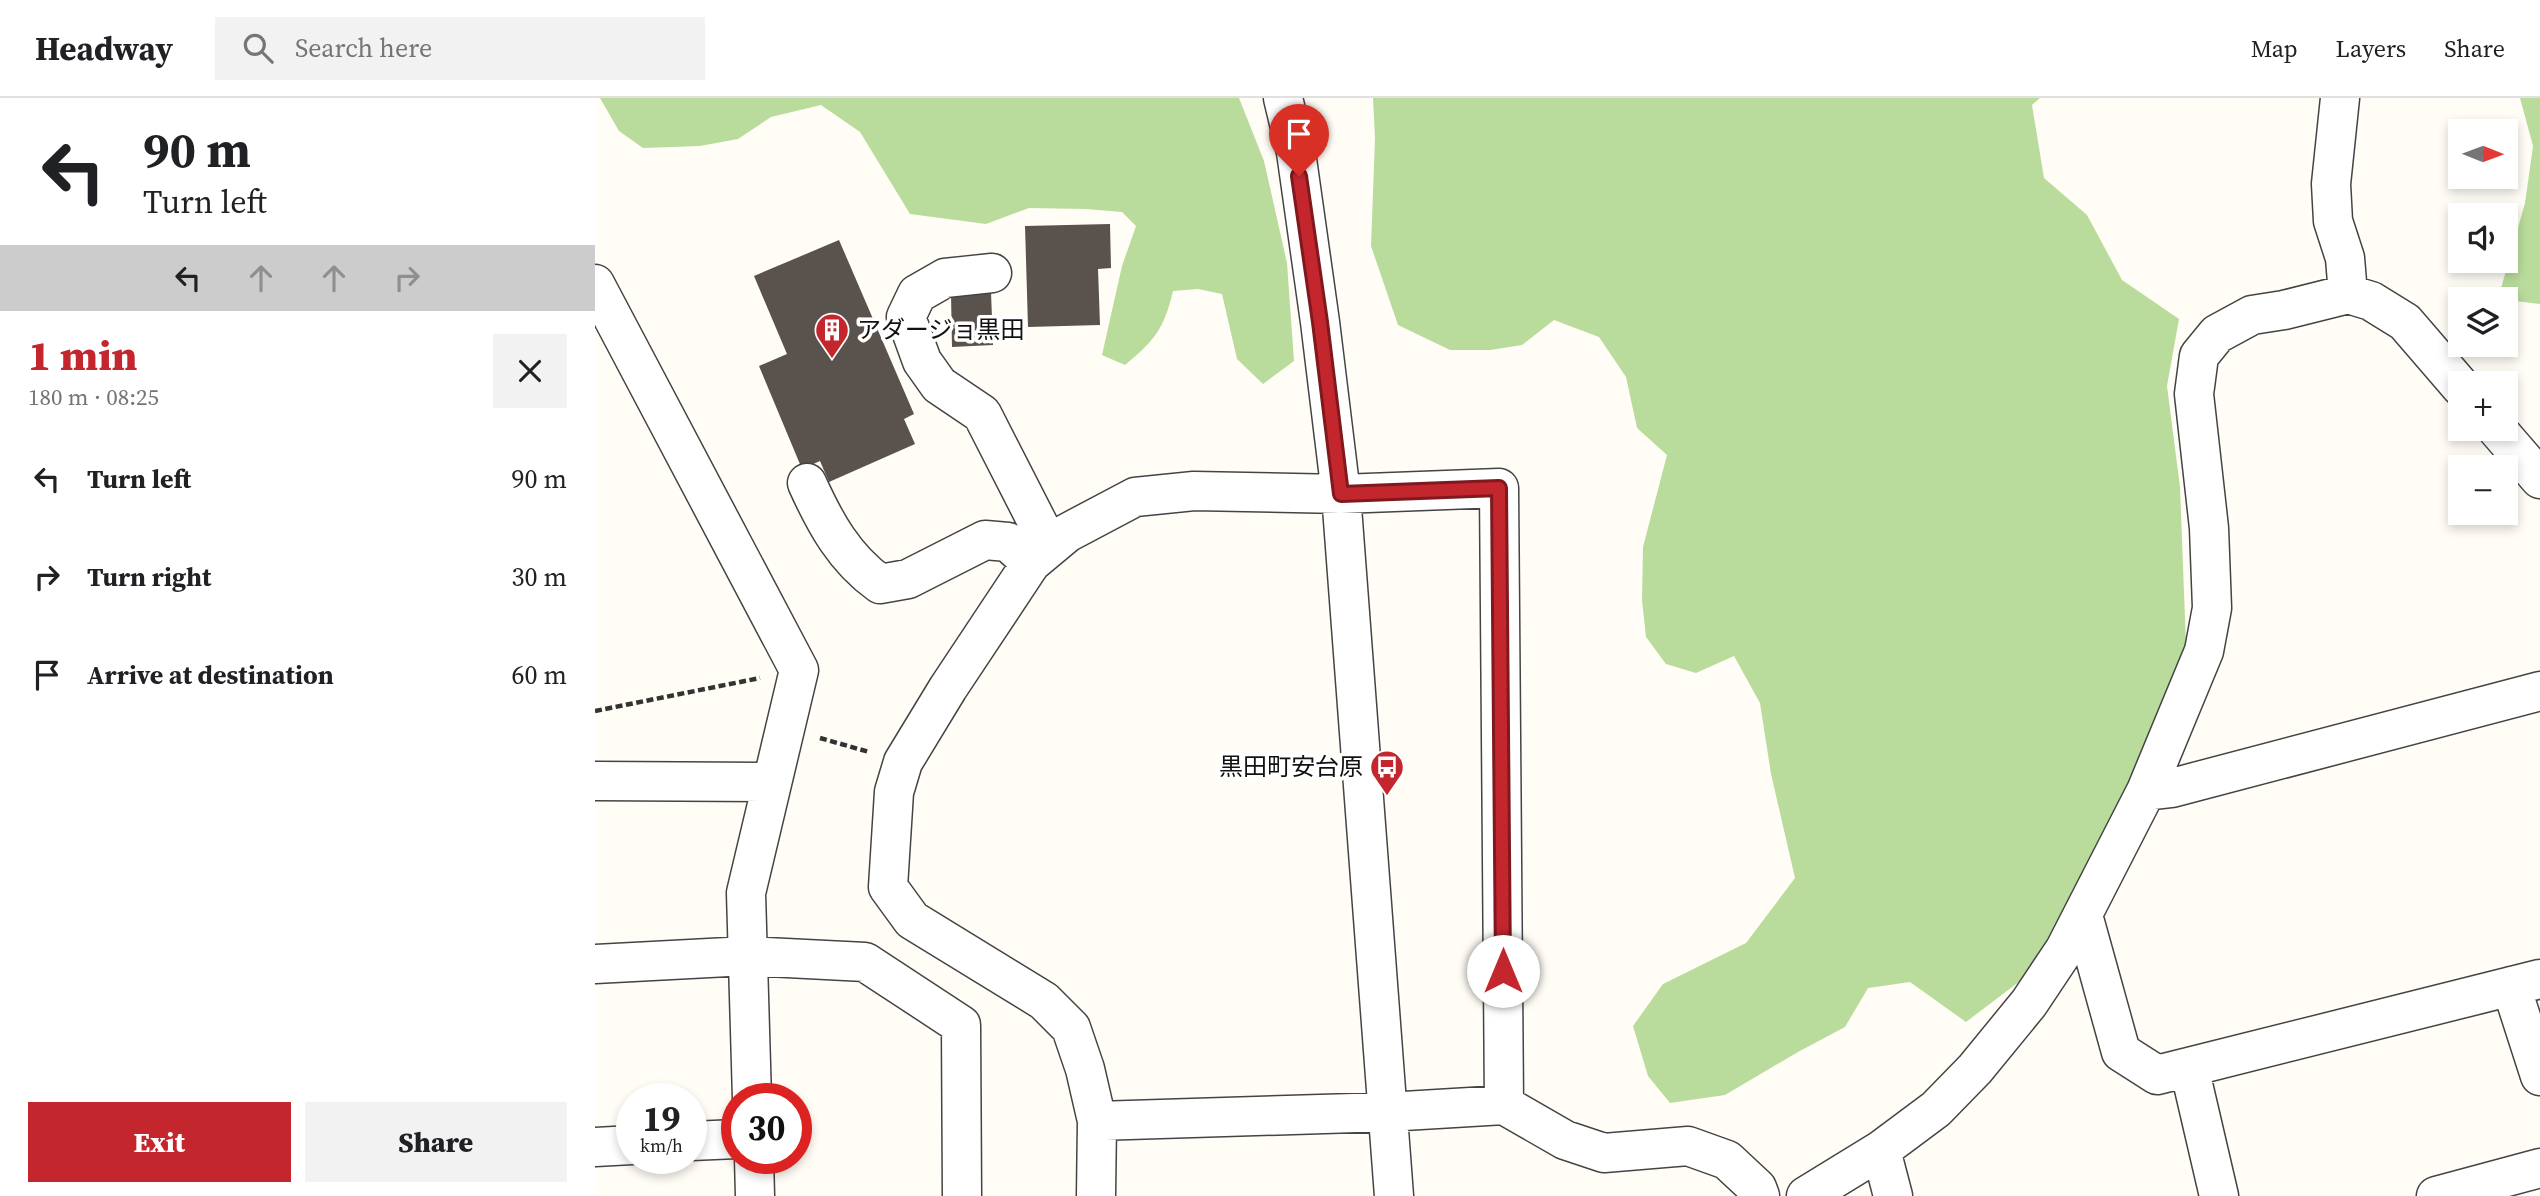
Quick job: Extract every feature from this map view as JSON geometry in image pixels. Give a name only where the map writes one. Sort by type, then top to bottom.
[{"type":"street","points":[[1283,98],[1296,152],[1341,494],[1394,1196]]},
{"type":"street","points":[[2340,98],[2331,184],[2333,221],[2345,258],[2348,294]]},
{"type":"street","points":[[992,273],[945,278],[917,294],[906,317],[922,361],[939,385],[982,414],[1040,555]]},
{"type":"street","points":[[595,284],[799,670],[746,893],[751,1083]]},
{"type":"street","points":[[1806,1196],[1881,1150],[1936,1109],[1975,1069],[2029,1003],[2065,949],[2146,791],[2204,651],[2212,608],[2209,528],[2194,394],[2199,356],[2217,334],[2252,315],[2348,294],[2371,301],[2405,322],[2448,372]]},
{"type":"street","points":[[2507,441],[2540,479]]},
{"type":"street","points":[[807,483],[823,520],[837,540],[859,569],[880,584],[908,579],[985,540],[1008,542],[1040,555]]},
{"type":"street","points":[[1096,1196],[1097,1121],[1085,1069],[1071,1028],[1044,1001],[912,920],[888,887],[894,792],[903,762],[948,688],[1040,555],[1067,533],[1135,497],[1194,491],[1341,494],[1499,488],[1504,1105]]},
{"type":"street","points":[[2146,791],[2172,788],[2540,691]]},
{"type":"street","points":[[595,781],[772,782]]},
{"type":"street","points":[[2083,915],[2121,1052],[2157,1075],[2525,983],[2540,1076]]},
{"type":"street","points":[[595,964],[747,956],[865,962],[961,1025],[962,1196]]},
{"type":"street","points":[[2189,1067],[2219,1196]]},
{"type":"street","points":[[1097,1121],[1387,1112],[1504,1105],[1565,1140],[1604,1153],[1688,1146],[1727,1160],[1757,1188],[1760,1196]]},
{"type":"street","points":[[595,1147],[616,1146]]},
{"type":"street","points":[[1881,1150],[1893,1196]]},
{"type":"street","points":[[2435,1196],[2540,1168]]},
{"type":"street","points":[[754,1174],[755,1196]]},
{"type":"path","points":[[595,711],[799,670]]},
{"type":"path","points":[[785,727],[903,762]]},
{"type":"green space","points":[[600,98],[1239,98],[1264,161],[1287,263],[1294,361],[1263,384],[1237,359],[1222,294],[1198,289],[1173,291],[1157,333],[1125,365],[1102,355],[1122,266],[1136,226],[1122,212],[1029,208],[986,224],[910,214],[860,132],[821,105],[771,117],[738,139],[700,146],[643,148],[619,131]]},
{"type":"green space","points":[[1373,98],[2040,98],[2032,105],[2044,178],[2087,215],[2122,280],[2179,319],[2167,386],[2180,487],[2186,644],[2160,717],[2067,907],[2024,978],[1966,1022],[1910,982],[1868,988],[1845,1027],[1725,1095],[1670,1103],[1648,1076],[1633,1026],[1663,984],[1746,943],[1795,878],[1771,774],[1760,703],[1734,656],[1696,673],[1666,664],[1646,637],[1642,600],[1643,547],[1667,455],[1637,428],[1626,377],[1599,337],[1554,320],[1522,345],[1490,350],[1450,350],[1398,325],[1371,246],[1375,138]]},
{"type":"green space","points":[[2520,98],[2540,98],[2540,304],[2518,301],[2518,287],[2501,287],[2505,273],[2518,273],[2518,228],[2525,203],[2533,146]]},
{"type":"building","points":[[1110,224],[1111,268],[1098,269],[1100,325],[1028,327],[1025,226]]},
{"type":"building","name":"アダージョ黒田","points":[[839,240],[914,414],[904,419],[915,444],[829,482],[820,461],[802,469],[759,366],[787,354],[754,276]]},
{"type":"building","points":[[991,292],[993,345],[952,347],[951,294]]},
{"type":"place","name":"アダージョ黒田","points":[[832,360]]},
{"type":"place","name":"黒田町安台原","points":[[1387,797]]},
{"type":"route","points":[[1299,176],[1341,494],[1499,488],[1503,971]]}]
